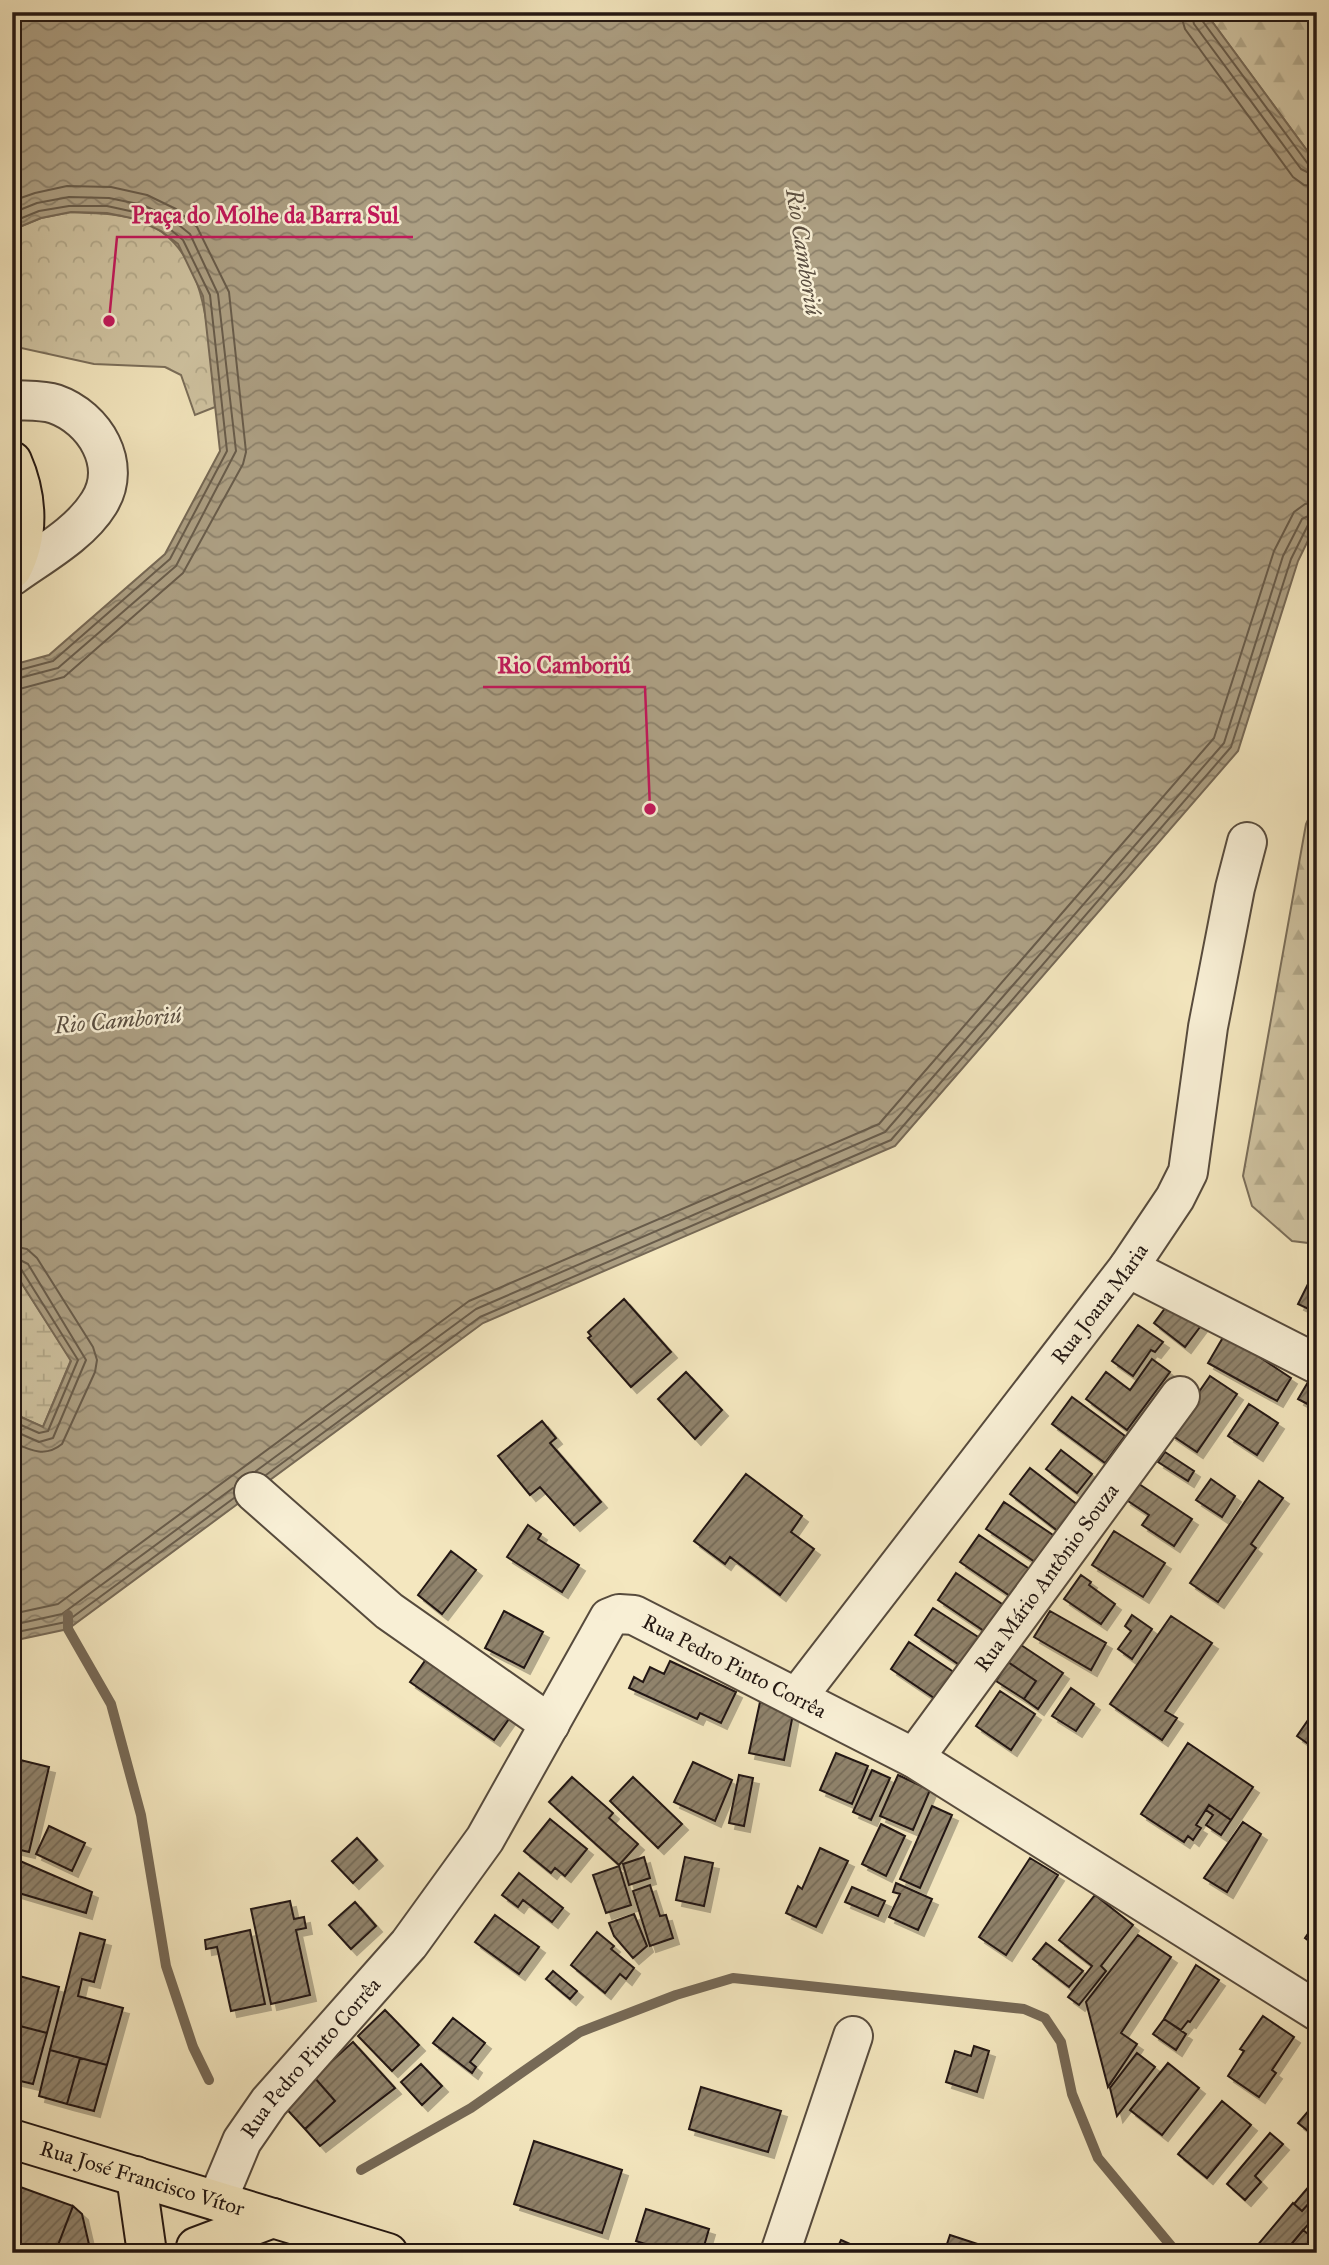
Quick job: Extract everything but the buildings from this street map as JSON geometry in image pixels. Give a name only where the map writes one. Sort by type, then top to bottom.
[{"type":"main road","points":[[12,461],[24,502],[25,527],[12,569]]},
{"type":"main road","name":"Rua José Francisco Vítor","points":[[12,2139],[388,2253]]},
{"type":"main road","points":[[136,2176],[147,2253]]},
{"type":"main road","points":[[194,2250],[217,2201]]},
{"type":"main road","name":"Rua José Francisco Vítor","points":[[194,2250],[274,2218]]},
{"type":"street","points":[[12,400],[54,404],[79,416],[99,438],[109,474],[107,488],[98,506],[75,531],[12,576]]},
{"type":"street","name":"Rua Joana Maria","points":[[798,1696],[1128,1268],[1175,1198],[1188,1172],[1209,1027],[1235,888],[1247,842]]},
{"type":"street","points":[[1128,1268],[1317,1364]]},
{"type":"street","name":"Rua Mário Antônio Souza","points":[[915,1758],[1181,1396]]},
{"type":"street","points":[[254,1492],[389,1611],[550,1724]]},
{"type":"street","name":"Rua Pedro Pinto Corrêa","points":[[217,2201],[242,2141],[262,2112],[445,1898],[485,1839],[610,1618],[619,1614],[634,1615],[798,1696],[915,1758],[1317,2011]]},
{"type":"street","points":[[780,2253],[853,2036]]},
{"type":"green space","points":[[1205,12],[1317,12],[1317,164]]},
{"type":"green space","points":[[71,212],[111,214],[135,219],[160,231],[179,249],[192,271],[201,297],[207,325],[215,407],[195,415],[181,375],[165,367],[94,364],[12,346],[12,230],[41,218]]},
{"type":"green space","points":[[1317,801],[1317,1244],[1292,1241],[1252,1206],[1243,1176],[1306,824]]},
{"type":"green space","points":[[12,1268],[71,1360],[43,1427],[12,1413]]},
{"type":"water","points":[[12,12],[1205,12],[1317,164],[1317,522],[1298,561],[1238,751],[895,1146],[483,1323],[68,1629],[12,1641],[12,1413],[43,1427],[71,1361],[12,1268],[12,665],[49,655],[165,554],[220,451],[203,296],[178,244],[161,231],[136,219],[107,213],[71,212],[41,218],[12,230]]},
{"type":"waterway","points":[[68,1615],[68,1629],[111,1704],[141,1815],[166,1966],[193,2047],[209,2080]]},
{"type":"waterway","points":[[361,2170],[471,2108],[580,2032],[676,1995],[733,1978],[1024,2009],[1045,2018],[1061,2042],[1072,2094],[1098,2158],[1177,2253]]},
{"type":"place","name":"Praça do Molhe da Barra Sul","points":[[109,321]]},
{"type":"place","name":"Rio Camboriú","points":[[650,809]]}]
